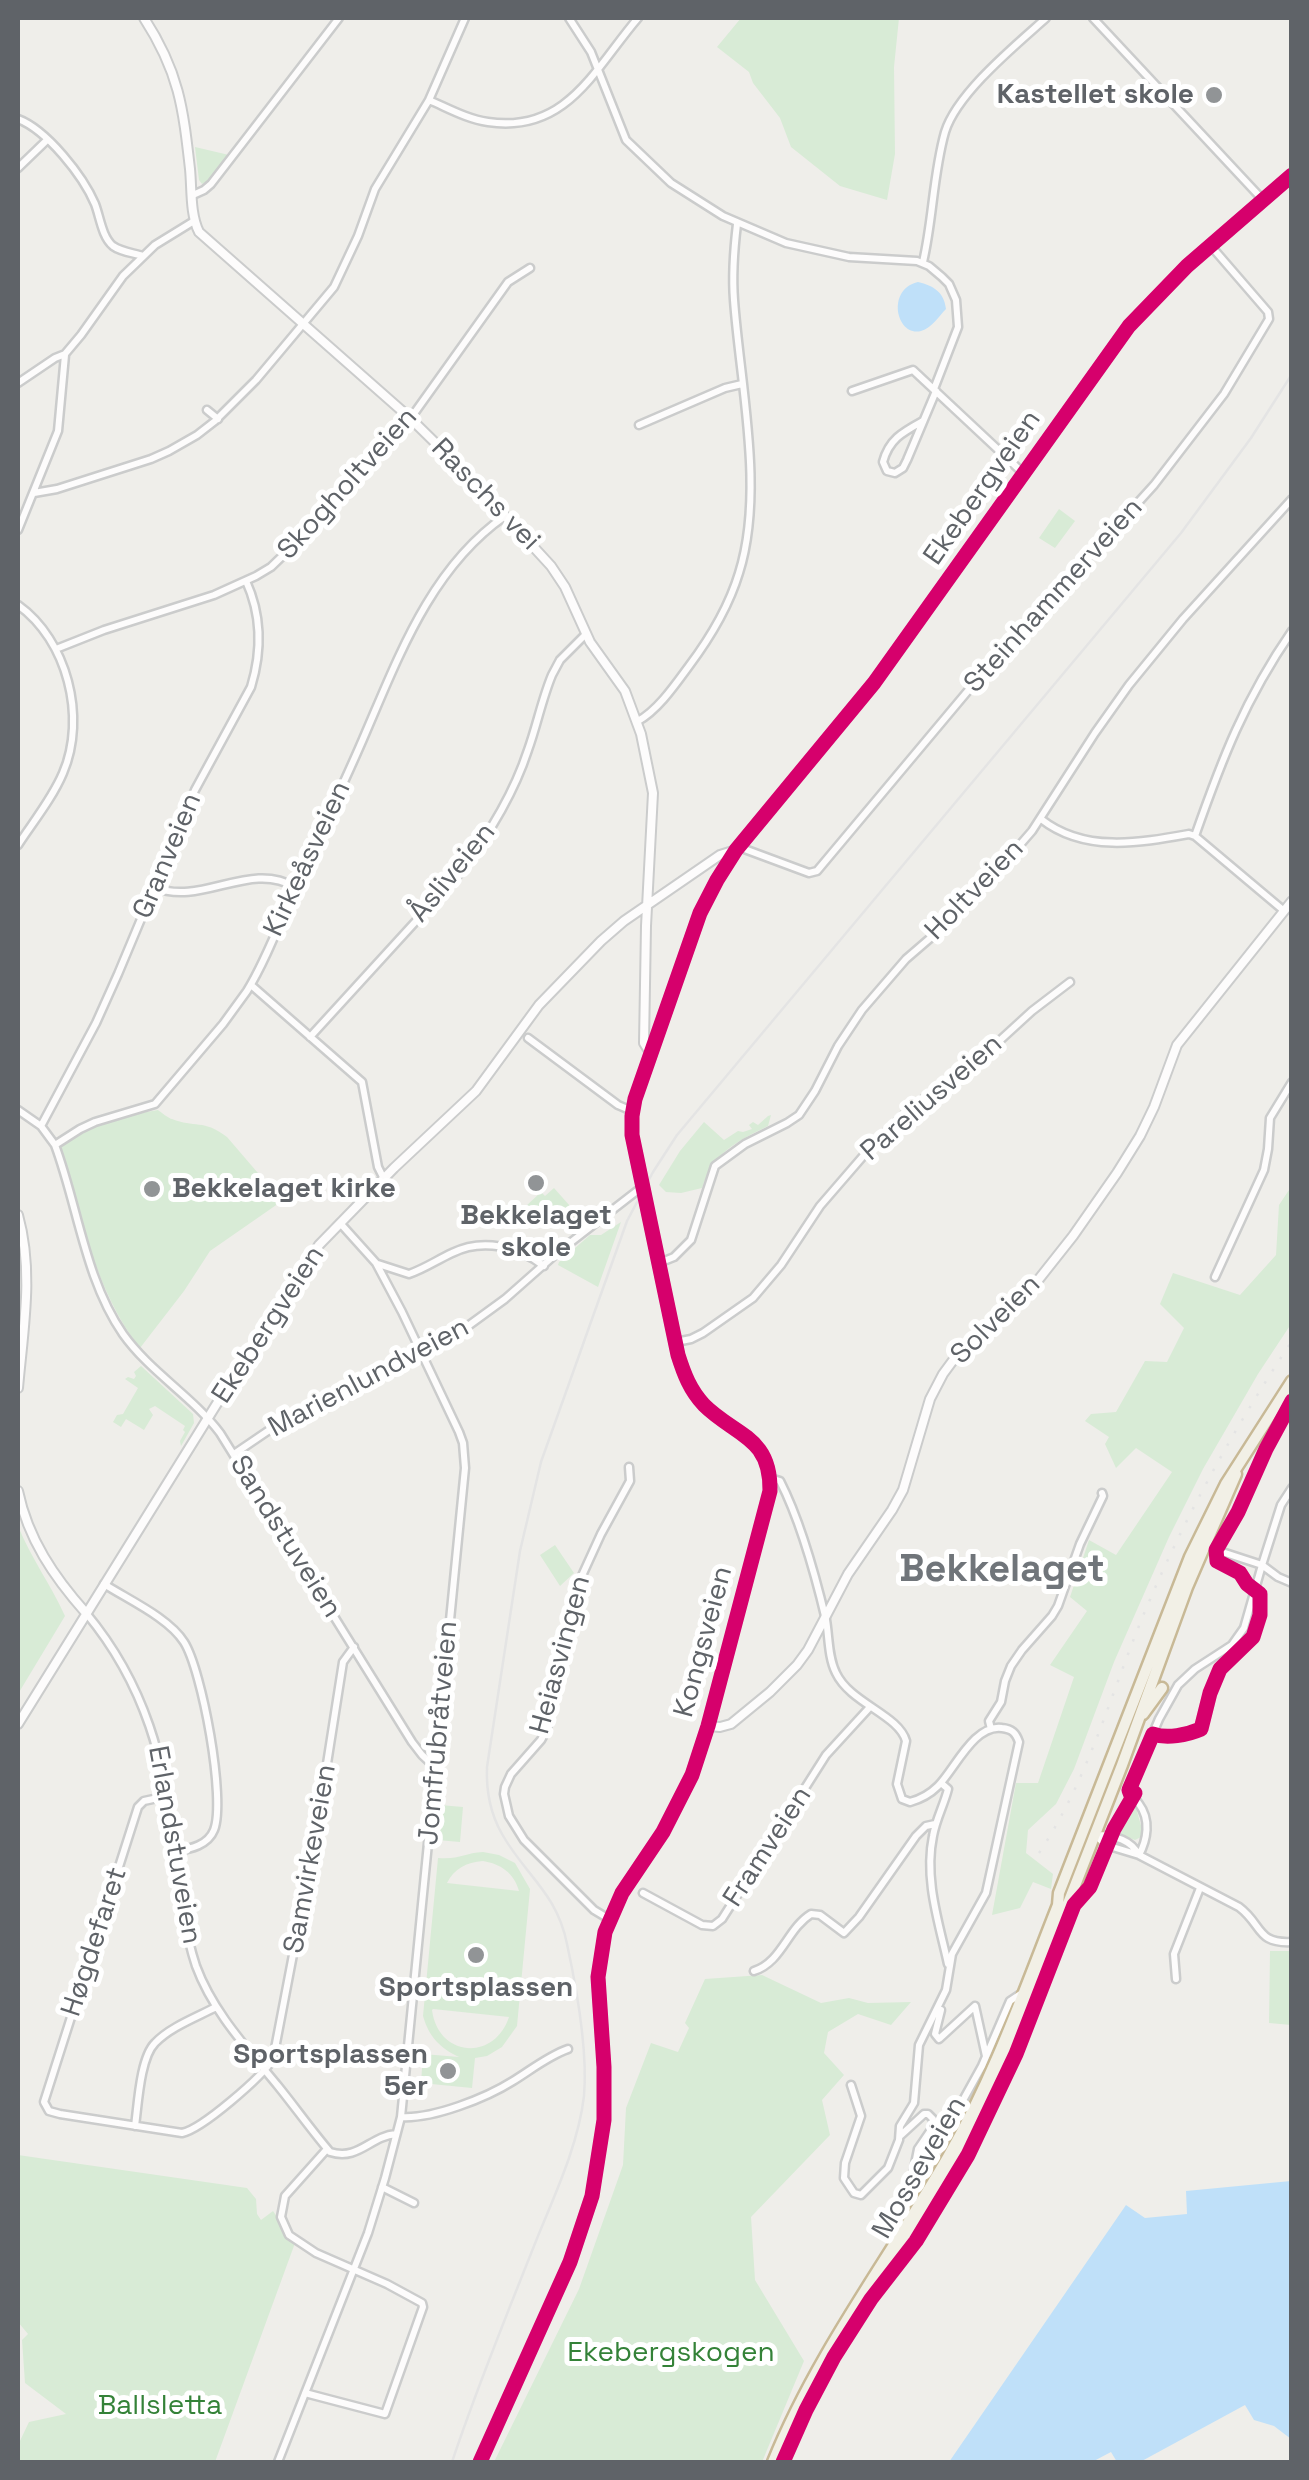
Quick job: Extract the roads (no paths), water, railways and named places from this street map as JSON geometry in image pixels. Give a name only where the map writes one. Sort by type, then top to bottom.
[{"type":"highway","name":"Mosseveien","points":[[773,2462],[810,2381],[974,2108],[1008,2036],[1058,1905],[1059,1892],[1190,1557],[1226,1484],[1292,1381]]},
{"type":"highway","name":"Mosseveien","points":[[861,2299],[912,2236],[983,2112],[1016,2040],[1239,1463]]},
{"type":"highway","points":[[1208,1537],[1208,1560]]},
{"type":"highway","points":[[1139,1718],[1162,1688]]},
{"type":"highway","points":[[1095,1835],[1098,1793]]},
{"type":"highway","points":[[1058,1905],[1076,1881]]},
{"type":"main road","name":"Ekebergveien","points":[[738,848],[861,700],[1130,326],[1167,285],[1292,175]]},
{"type":"main road","points":[[738,848],[700,913],[632,1111],[632,1135],[684,1372],[692,1390],[713,1413],[757,1445],[770,1478]]},
{"type":"main road","name":"Kongsveien","points":[[480,2462],[570,2262],[594,2186],[605,2094],[598,1968],[603,1939],[622,1893],[678,1806],[692,1774],[768,1504],[770,1478]]},
{"type":"street","points":[[18,383],[65,354],[117,283],[155,245],[194,220],[179,92],[162,48],[144,18]]},
{"type":"street","points":[[192,195],[208,188],[339,18]]},
{"type":"street","points":[[34,493],[155,458],[195,436],[240,398],[304,326],[342,273],[380,179],[429,100],[465,18]]},
{"type":"street","points":[[570,18],[599,69],[629,145],[671,183],[737,223],[786,243],[824,254],[923,262],[949,284],[959,319],[955,341],[923,422],[909,454],[900,471],[892,473],[884,467],[890,444],[923,422]]},
{"type":"street","points":[[429,100],[476,119],[505,123],[554,112],[599,69],[638,18]]},
{"type":"street","points":[[923,262],[943,141],[952,116],[964,98],[1046,18]]},
{"type":"street","points":[[1093,18],[1262,200]]},
{"type":"street","points":[[18,119],[47,140],[86,186],[111,244],[143,256]]},
{"type":"street","points":[[18,168],[47,140]]},
{"type":"street","name":"Raschs vei","points":[[194,220],[209,242],[410,418],[506,516],[556,572],[586,634],[620,683],[638,722],[653,802],[646,906],[644,1043],[651,1054]]},
{"type":"street","points":[[638,722],[658,705],[699,653],[732,593],[740,570],[750,487],[734,291],[737,223]]},
{"type":"street","name":"Steinhammerveien","points":[[738,848],[809,873],[817,870],[971,687],[1184,449],[1224,394],[1269,320],[1268,312],[1210,246]]},
{"type":"street","name":"Skogholtveien","points":[[56,649],[214,595],[271,567],[410,418],[508,282],[530,268]]},
{"type":"street","points":[[18,530],[58,432],[65,354]]},
{"type":"street","points":[[852,391],[912,370],[1024,474]]},
{"type":"street","points":[[639,426],[742,384]]},
{"type":"street","points":[[208,410],[218,419]]},
{"type":"street","name":"Holtveien","points":[[660,1263],[677,1255],[691,1240],[716,1166],[745,1144],[798,1115],[862,1010],[906,959],[964,910],[1041,819],[1128,685],[1292,499]]},
{"type":"street","points":[[1282,510],[1292,516]]},
{"type":"street","name":"Kirkeåsveien","points":[[56,1145],[95,1122],[155,1104],[251,984],[411,629],[466,552],[488,528],[506,516]]},
{"type":"street","name":"Granveien","points":[[41,1126],[96,1022],[195,790],[251,687],[260,641],[258,614],[246,581]]},
{"type":"street","points":[[18,605],[32,616],[56,649],[71,698],[73,732],[56,788],[18,846]]},
{"type":"street","points":[[1195,836],[1243,711],[1292,630]]},
{"type":"street","name":"Åsliveien","points":[[310,1038],[448,887],[480,846],[523,765],[552,674],[586,634]]},
{"type":"street","points":[[1041,819],[1076,838],[1111,843],[1195,836],[1283,910]]},
{"type":"street","name":"Ekebergveien","points":[[18,1724],[312,1254],[384,1178],[476,1091],[531,1015],[607,934],[720,855],[738,848]]},
{"type":"street","points":[[154,887],[185,893],[258,877],[296,886]]},
{"type":"street","name":"Solveien","points":[[708,1726],[731,1724],[784,1679],[808,1650],[848,1574],[903,1490],[930,1399],[943,1374],[958,1354],[1035,1284],[1073,1236],[1140,1136],[1177,1045],[1292,901]]},
{"type":"street","name":"Pareliusveien","points":[[676,1342],[702,1333],[753,1298],[833,1191],[883,1135],[912,1107],[973,1064],[1070,982]]},
{"type":"street","points":[[251,984],[362,1082],[378,1167],[384,1178]]},
{"type":"street","points":[[528,1038],[618,1105],[632,1111]]},
{"type":"street","points":[[1214,1277],[1264,1170],[1270,1118],[1292,1082]]},
{"type":"street","name":"Sandstuveien","points":[[18,1110],[41,1126],[56,1145],[100,1292],[119,1328],[145,1359],[208,1418],[234,1454],[412,1742],[436,1768]]},
{"type":"street","name":"Marienlundveien","points":[[234,1454],[306,1408],[423,1355],[476,1320],[643,1186]]},
{"type":"street","points":[[18,1215],[27,1280],[18,1388]]},
{"type":"street","name":"Jomfrubråtveien","points":[[278,2462],[353,2270],[382,2187],[400,2117],[465,1468],[459,1432],[423,1355],[376,1264],[340,1223]]},
{"type":"street","points":[[376,1264],[408,1274],[461,1249],[484,1245],[520,1252],[544,1266]]},
{"type":"street","name":"Heiasvingen","points":[[609,1919],[598,1914],[524,1840],[510,1816],[504,1794],[511,1774],[547,1729],[556,1661],[575,1591],[630,1481],[629,1467]]},
{"type":"street","points":[[770,1478],[780,1481],[791,1505],[825,1615],[837,1676],[848,1691],[904,1734],[906,1741],[896,1784],[902,1799],[920,1799],[941,1783],[970,1745],[991,1728],[1012,1731],[1018,1737],[1020,1748],[1005,1798],[986,1893],[959,1939],[937,2022],[936,2037],[942,2038],[976,2006],[986,2056]]},
{"type":"street","points":[[1139,1855],[1147,1833],[1142,1810],[1129,1790],[1159,1719],[1182,1680],[1232,1645],[1247,1621],[1281,1504],[1292,1488]]},
{"type":"street","name":"Erlandstuveien","points":[[18,1491],[41,1554],[118,1657],[140,1698],[157,1746],[190,1946],[200,1976],[216,2007],[327,2149]]},
{"type":"street","points":[[991,1728],[1011,1666],[1058,1606],[1102,1492]]},
{"type":"street","points":[[1216,1550],[1262,1565],[1292,1583]]},
{"type":"street","points":[[104,1584],[178,1634],[192,1658],[201,1690],[214,1764],[215,1827],[202,1844],[176,1851]]},
{"type":"street","name":"Samvirkeveien","points":[[266,2071],[273,2059],[305,1899],[343,1662],[354,1648]]},
{"type":"street","name":"Framveien","points":[[643,1894],[702,1925],[713,1926],[722,1919],[826,1755],[870,1707]]},
{"type":"street","points":[[941,1783],[948,1789],[932,1841],[932,1897],[949,1969]]},
{"type":"street","name":"Høgdefaret","points":[[135,2126],[48,2111],[44,2098],[138,1807],[167,1796]]},
{"type":"street","points":[[1102,1816],[1110,1834]]},
{"type":"street","points":[[754,1971],[774,1958],[796,1927],[811,1914],[820,1915],[844,1933],[859,1918],[916,1836],[926,1826],[935,1824]]},
{"type":"street","points":[[1095,1835],[1110,1834],[1139,1855]]},
{"type":"street","points":[[1095,1835],[1106,1846],[1139,1855],[1246,1912],[1267,1939],[1292,1942]]},
{"type":"street","points":[[1176,1979],[1174,1954],[1200,1888]]},
{"type":"street","points":[[850,2085],[860,2116],[844,2174],[854,2193],[862,2195],[885,2174],[900,2126],[917,2094],[919,2045],[946,1990]]},
{"type":"street","name":"Mosseveien","points":[[893,2246],[905,2190],[912,2176],[952,2122],[1010,2001],[1025,1992]]},
{"type":"street","points":[[216,2007],[164,2035],[152,2046],[135,2126],[190,2132],[266,2071]]},
{"type":"street","points":[[400,2117],[414,2118],[472,2100],[504,2086],[554,2053],[568,2049]]},
{"type":"street","points":[[900,2136],[924,2114],[933,2119],[933,2127],[918,2149],[912,2176]]},
{"type":"street","points":[[304,2393],[386,2414],[422,2304],[296,2241],[280,2216],[289,2191],[327,2149],[349,2154],[384,2135],[396,2134]]},
{"type":"street","points":[[382,2187],[414,2203]]},
{"type":"water","points":[[918,282],[937,291],[946,309],[929,327],[912,331],[901,320],[898,302],[908,286]]},
{"type":"water","points":[[1291,2181],[1291,2439],[1274,2426],[1254,2420],[1245,2405],[1140,2462],[1117,2462],[1111,2452],[1092,2462],[949,2462],[1126,2205],[1145,2218],[1187,2214],[1186,2191]]},
{"type":"tram line","points":[[452,2462],[565,2170],[584,2096],[581,2020],[562,1926],[548,1898],[498,1826],[490,1802],[487,1767],[520,1551],[541,1462],[627,1221],[677,1135],[1181,533],[1251,438],[1292,374]]},
{"type":"railway","points":[[1039,1853],[1085,1767],[1143,1616],[1192,1510],[1292,1341]]},
{"type":"place","name":"Kastellet skole","points":[[1214,95]]},
{"type":"place","name":"Bekkelaget skole","points":[[536,1183]]},
{"type":"place","name":"Bekkelaget kirke","points":[[152,1189]]},
{"type":"place","name":"Sportsplassen","points":[[476,1955]]},
{"type":"place","name":"Sportsplassen 5er","points":[[448,2071]]},
{"type":"district","name":"Bekkelaget","points":[[1002,1571]]},
{"type":"park label","name":"Ekebergskogen","points":[[671,2353]]},
{"type":"park label","name":"Ballsletta","points":[[160,2406]]}]
